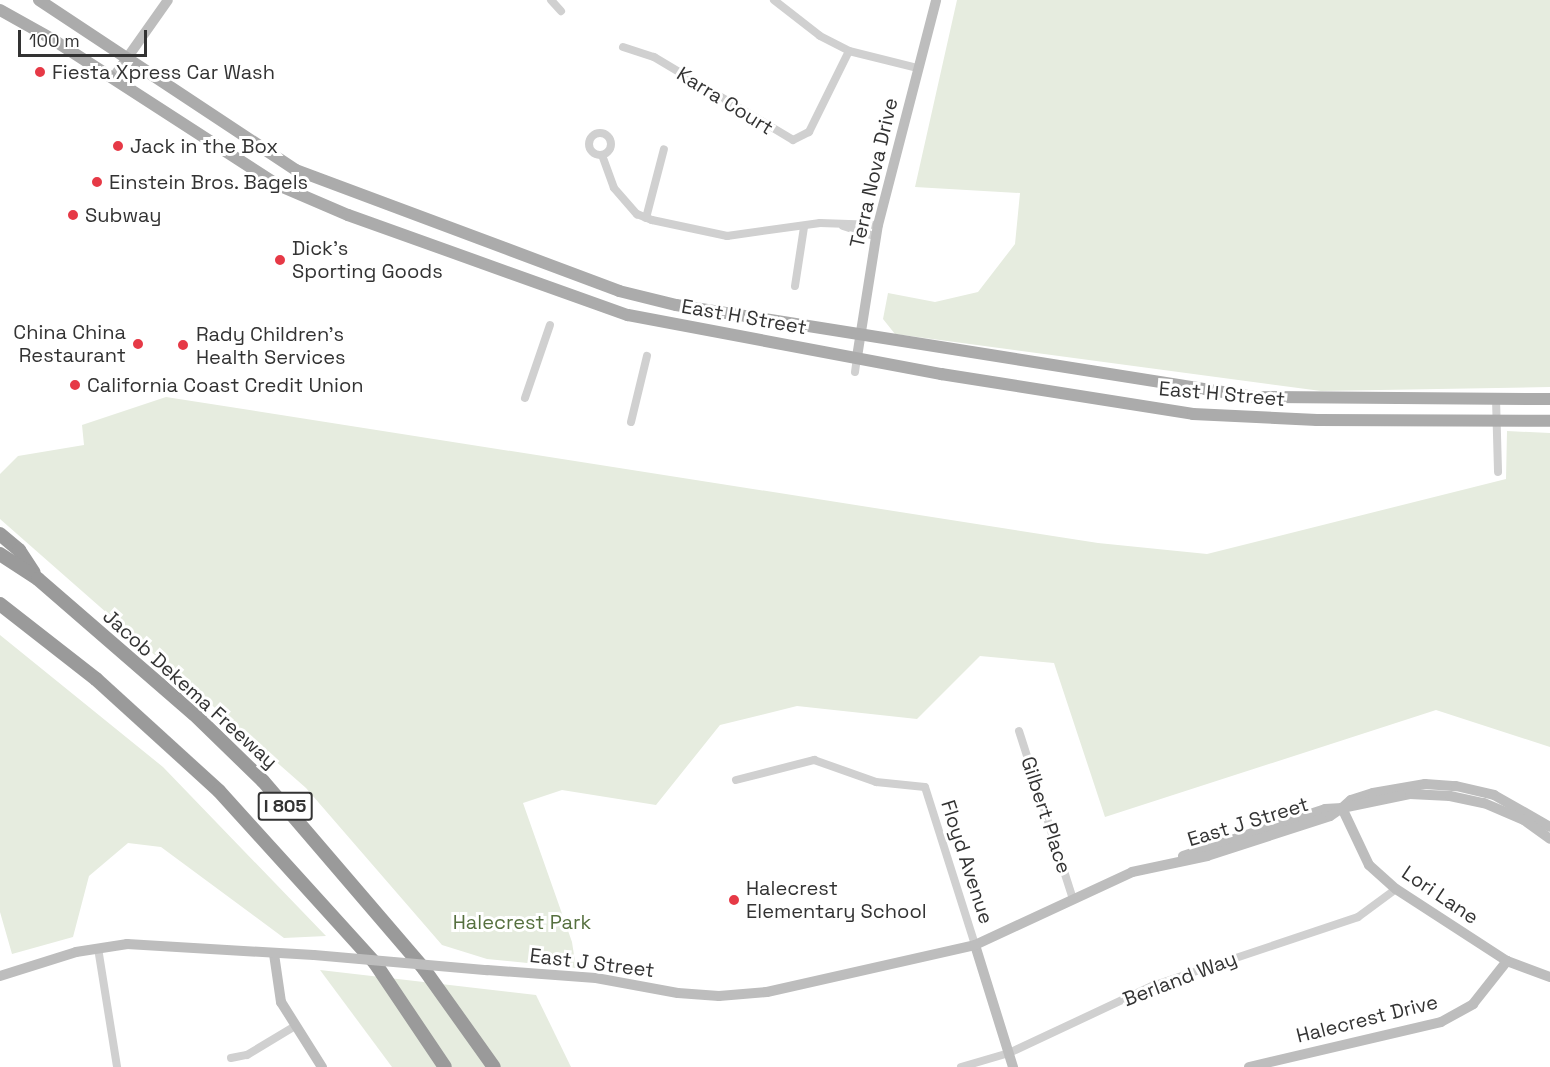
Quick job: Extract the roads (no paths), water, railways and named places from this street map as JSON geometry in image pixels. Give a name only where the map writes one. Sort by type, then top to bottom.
[{"type":"highway","points":[[0,534],[19,550],[39,579]]},
{"type":"highway","name":"Jacob Dekema Freeway","points":[[0,554],[39,579],[194,714],[263,781],[424,969],[494,1067]]},
{"type":"highway","name":"I 805","points":[[0,604],[96,679],[219,791],[375,963],[445,1067]]},
{"type":"main road","name":"East H Street","points":[[39,0],[296,170],[337,188],[619,291],[676,305],[1254,397],[1550,399]]},
{"type":"main road","name":"East H Street","points":[[0,10],[113,78],[278,185],[348,215],[628,315],[1192,414],[1340,421],[1550,422]]},
{"type":"street","points":[[113,78],[168,0]]},
{"type":"street","points":[[551,0],[561,11]]},
{"type":"street","points":[[774,0],[820,36],[849,51],[917,68]]},
{"type":"street","name":"Terra Nova Drive","points":[[857,357],[878,225],[936,0]]},
{"type":"street","name":"Karra Court","points":[[623,47],[654,57],[793,140],[809,132],[849,51]]},
{"type":"street","points":[[646,218],[664,149]]},
{"type":"street","points":[[602,155],[614,188],[637,214],[646,218],[727,236],[832,222],[878,225]]},
{"type":"street","points":[[832,222],[876,237]]},
{"type":"street","points":[[795,286],[804,227]]},
{"type":"street","points":[[525,398],[550,325]]},
{"type":"street","points":[[631,422],[647,356]]},
{"type":"street","points":[[855,372],[857,357]]},
{"type":"street","points":[[1496,399],[1498,472]]},
{"type":"street","name":"Gilbert Place","points":[[1019,731],[1073,898]]},
{"type":"street","name":"Floyd Avenue","points":[[736,780],[814,760],[876,782],[925,787],[1013,1067]]},
{"type":"street","name":"East J Street","points":[[1342,808],[1351,800],[1390,789],[1425,784],[1456,786],[1494,795],[1550,827]]},
{"type":"street","name":"East J Street","points":[[0,976],[98,948],[141,944],[314,955],[596,978],[678,993],[753,995],[975,945],[1102,883],[1316,811],[1410,794],[1468,798],[1502,809],[1550,839]]},
{"type":"street","name":"Lori Lane","points":[[1342,808],[1369,865],[1396,889],[1507,961],[1550,977]]},
{"type":"street","name":"Berland Way","points":[[961,1067],[1009,1053],[1152,986],[1358,917],[1396,889]]},
{"type":"street","points":[[98,948],[117,1067]]},
{"type":"street","points":[[274,954],[278,993],[295,1026],[322,1067]]},
{"type":"street","name":"Halecrest Drive","points":[[1249,1067],[1441,1022],[1473,1004],[1507,961]]},
{"type":"street","points":[[231,1058],[247,1055],[295,1026]]},
{"type":"place","name":"Fiesta Xpress Car Wash","points":[[40,72]]},
{"type":"place","name":"Jack in the Box","points":[[118,146]]},
{"type":"place","name":"Einstein Bros. Bagels","points":[[97,182]]},
{"type":"place","name":"Subway","points":[[73,215]]},
{"type":"place","name":"Dick's Sporting Goods","points":[[280,260]]},
{"type":"place","name":"China China Restaurant","points":[[138,344]]},
{"type":"place","name":"Rady Children's Health Services","points":[[183,345]]},
{"type":"place","name":"California Coast Credit Union","points":[[75,385]]},
{"type":"place","name":"Halecrest Elementary School","points":[[734,900]]},
{"type":"park label","name":"Halecrest Park","points":[[522,922]]}]
